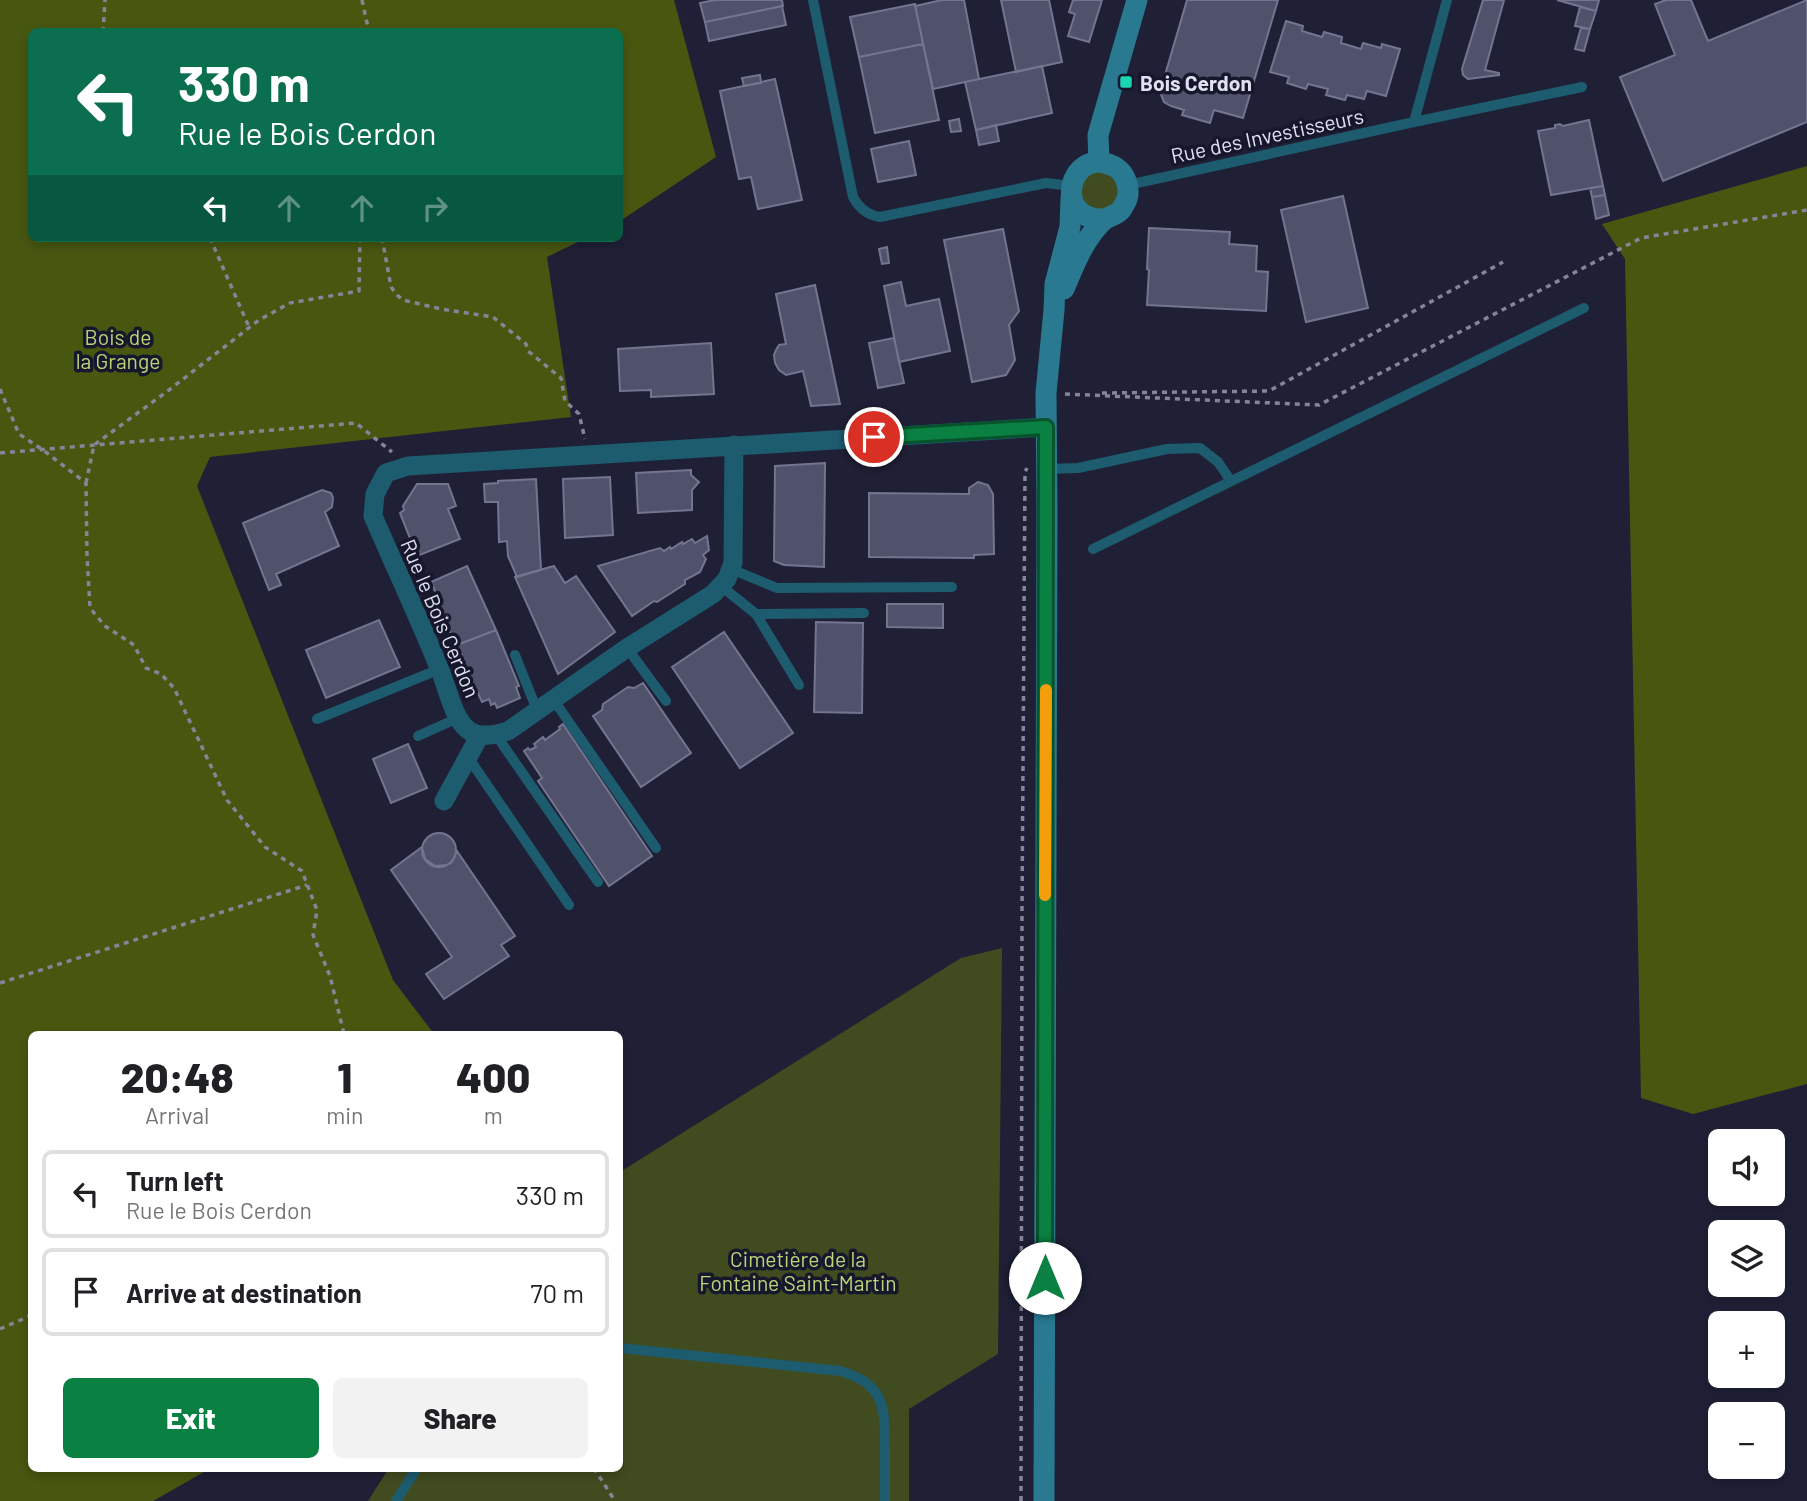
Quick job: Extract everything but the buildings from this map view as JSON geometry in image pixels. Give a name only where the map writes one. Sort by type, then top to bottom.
[{"type":"main road","points":[[1098,162],[1098,135],[1137,0]]},
{"type":"main road","points":[[1044,1501],[1039,465],[1055,393],[1055,284],[1070,227],[1071,192],[1074,177],[1080,169],[1089,164],[1108,163],[1124,175],[1128,185],[1126,203],[1121,211],[1105,219],[1095,220],[1085,216],[1077,209],[1071,192]]},
{"type":"main road","points":[[1054,310],[1084,245],[1105,219]]},
{"type":"street","name":"Rue le Bois Cerdon","points":[[488,735],[468,730],[458,718],[373,516],[375,494],[386,473],[408,466],[588,453],[1046,427]]},
{"type":"street","points":[[444,801],[468,757],[488,735],[508,731],[626,648],[713,594],[733,564],[734,445]]},
{"type":"lane","points":[[813,0],[853,197],[864,211],[871,216],[880,217],[1046,183],[1071,192]]},
{"type":"lane","points":[[1414,122],[1447,0]]},
{"type":"lane","name":"Rue des Investisseurs","points":[[1128,185],[1582,87]]},
{"type":"lane","points":[[1093,549],[1584,308]]},
{"type":"lane","points":[[1039,465],[1078,468],[1167,449],[1200,448],[1217,461],[1231,481]]},
{"type":"lane","points":[[726,578],[777,587],[951,587]]},
{"type":"lane","points":[[726,578],[756,614],[799,685]]},
{"type":"lane","points":[[756,614],[864,613]]},
{"type":"lane","points":[[626,648],[666,701]]},
{"type":"lane","points":[[515,655],[545,704],[656,848]]},
{"type":"lane","points":[[317,719],[440,670]]},
{"type":"lane","points":[[418,736],[458,718]]},
{"type":"lane","points":[[488,735],[598,882]]},
{"type":"lane","points":[[468,757],[569,905]]},
{"type":"lane","points":[[623,1348],[840,1371],[862,1379],[876,1392],[884,1415],[885,1501]]},
{"type":"lane","points":[[396,1501],[414,1472]]},
{"type":"path","points":[[103,28],[105,0]]},
{"type":"path","points":[[362,0],[368,28]]},
{"type":"path","points":[[1055,393],[1319,405],[1641,238],[1807,210]]},
{"type":"path","points":[[212,242],[250,327]]},
{"type":"path","points":[[343,1031],[330,976],[313,934],[317,910],[302,871],[265,847],[227,800],[174,688],[161,674],[146,668],[134,645],[105,626],[90,608],[86,483],[94,445],[259,320],[290,303],[359,291],[360,242]]},
{"type":"path","points":[[383,242],[391,287],[403,300],[493,317],[526,344],[528,351],[561,377],[565,401],[579,414],[588,453]]},
{"type":"path","points":[[1055,393],[1269,391],[1503,262]]},
{"type":"path","points":[[0,389],[19,434],[86,483]]},
{"type":"path","points":[[0,453],[356,423],[408,466]]},
{"type":"path","points":[[1021,1501],[1025,472],[1039,465]]},
{"type":"path","points":[[0,983],[307,885]]},
{"type":"path","points":[[0,1329],[28,1317]]},
{"type":"path","points":[[597,1472],[615,1501]]},
{"type":"green space","name":"Bois de la Grange","points":[[0,0],[674,0],[716,157],[623,219],[623,28],[28,28],[28,242],[578,242],[547,257],[571,417],[210,457],[197,486],[393,980],[432,1031],[28,1031],[28,1472],[204,1472],[153,1501],[0,1501]]},
{"type":"green space","points":[[1807,166],[1807,1084],[1693,1114],[1641,1098],[1625,259],[1602,224]]},
{"type":"green space","points":[[1091,173],[1106,173],[1117,182],[1119,197],[1106,212],[1081,204],[1080,183]]},
{"type":"green space","name":"Cimetière de la Fontaine Saint-Martin","points":[[1002,948],[998,1354],[909,1409],[909,1501],[368,1501],[386,1472],[623,1472],[623,1170],[961,958]]},
{"type":"slow traffic","points":[[1045,895],[1046,690]]},
{"type":"place","name":"Bois Cerdon","points":[[1126,82]]},
{"type":"route","points":[[874,437],[1046,427],[1045,1278]]}]
